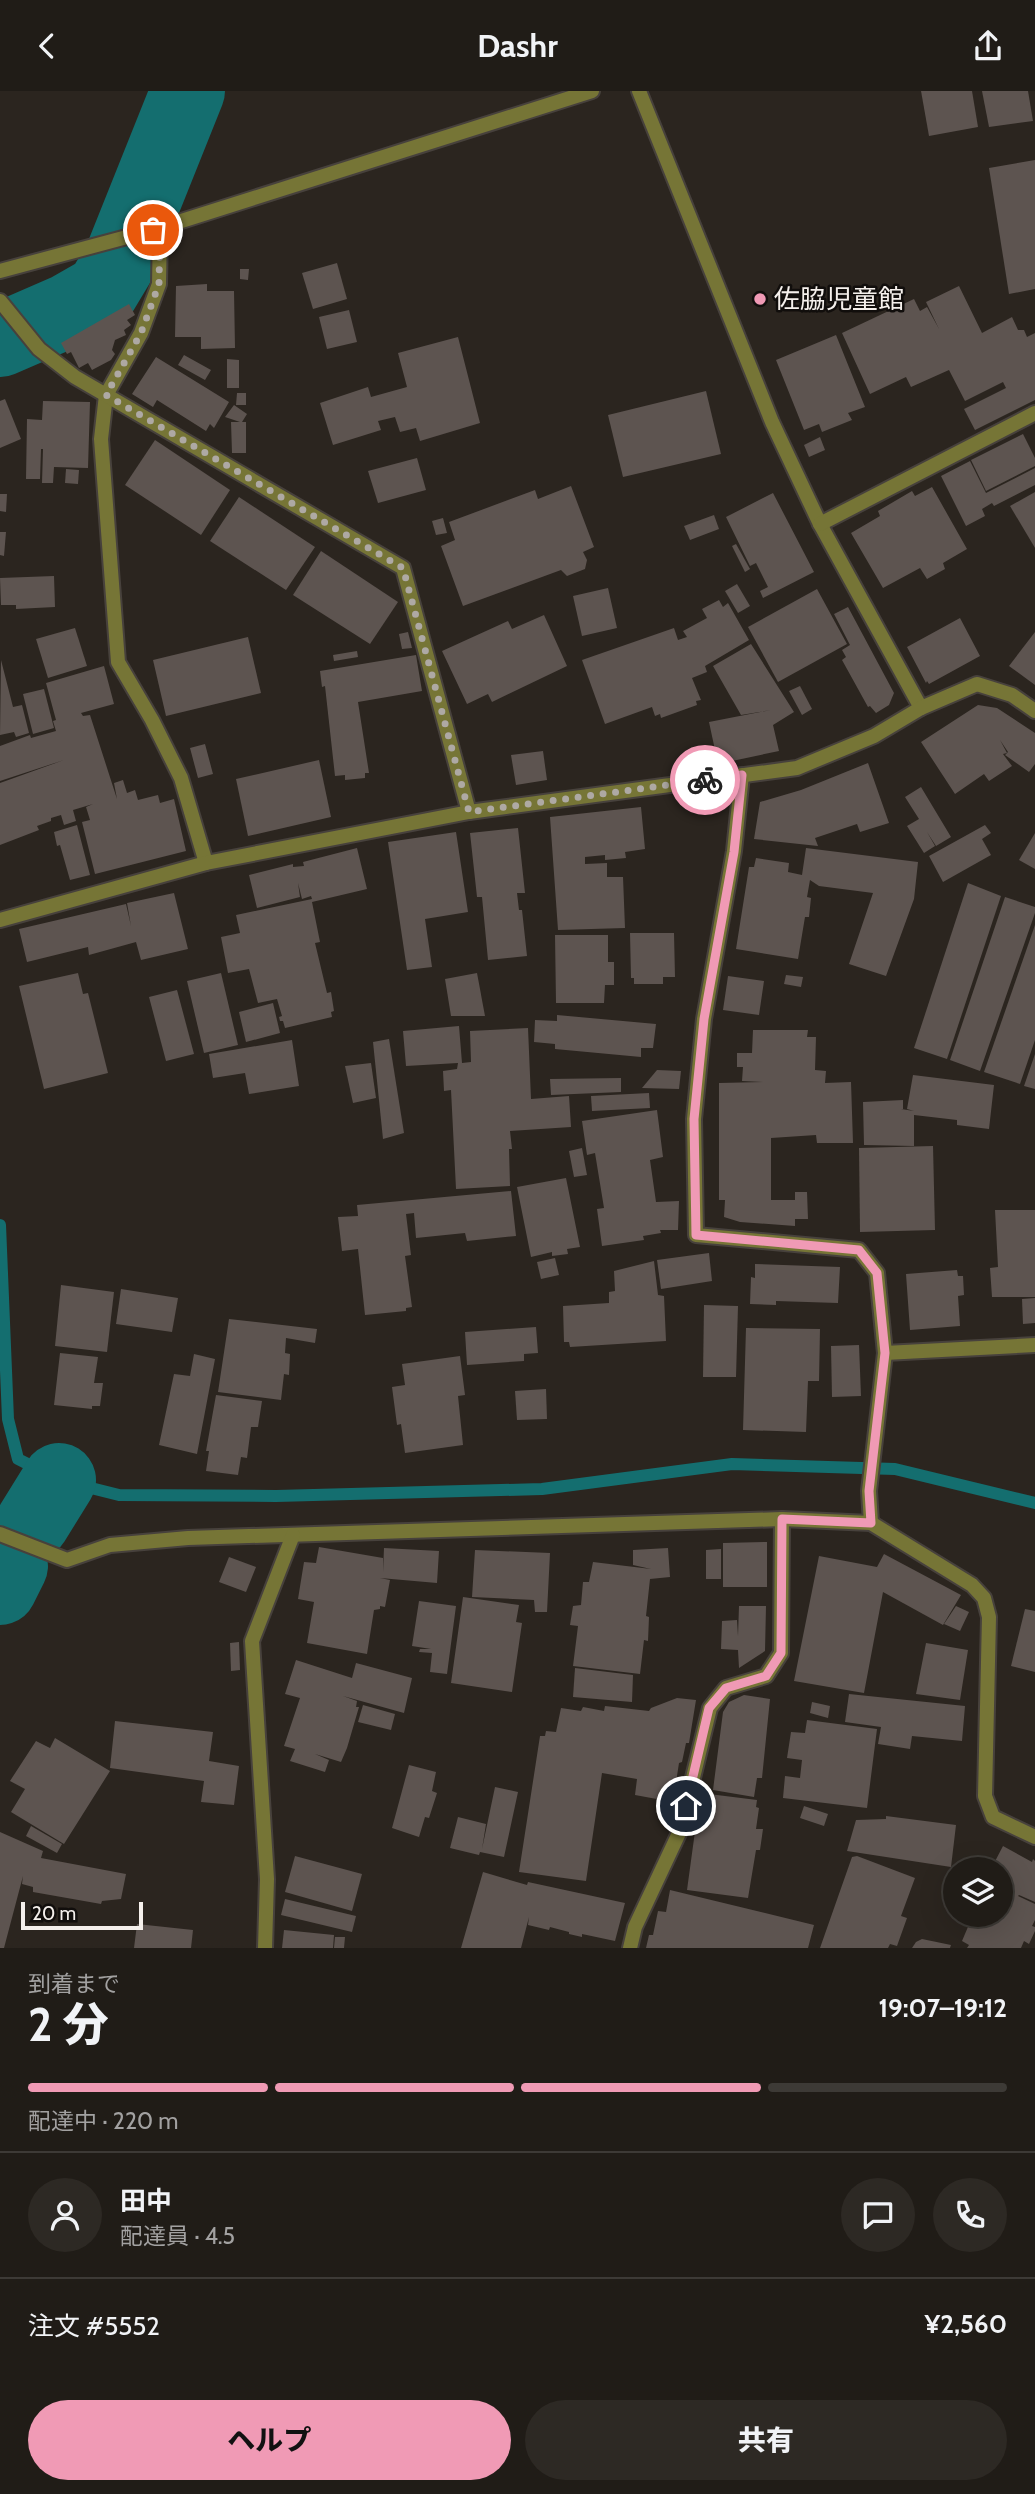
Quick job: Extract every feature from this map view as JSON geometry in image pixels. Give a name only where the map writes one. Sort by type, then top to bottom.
[{"type":"street","points":[[0,271],[156,229],[592,91]]},
{"type":"street","points":[[639,91],[772,422],[820,524],[921,708]]},
{"type":"street","points":[[156,229],[159,284],[141,333],[106,395],[101,439],[118,663],[152,720],[181,778],[206,863]]},
{"type":"street","points":[[0,301],[39,349],[75,377],[403,568],[469,812]]},
{"type":"street","points":[[820,524],[1035,413]]},
{"type":"street","points":[[0,920],[206,863],[469,812],[797,768],[874,736],[921,708],[977,684],[1012,695],[1035,711]]},
{"type":"street","points":[[742,775],[734,852],[704,1019],[694,1119],[696,1235],[859,1250],[877,1273],[885,1353],[869,1491],[871,1523]]},
{"type":"street","points":[[885,1353],[1035,1345]]},
{"type":"street","points":[[630,1948],[635,1927],[680,1831],[709,1708],[726,1688],[766,1676],[781,1653],[782,1519]]},
{"type":"street","points":[[0,1534],[67,1560],[110,1545],[188,1538],[782,1519],[871,1523],[972,1585],[985,1598],[989,1617],[985,1796],[993,1817],[1035,1837]]},
{"type":"street","points":[[265,1948],[267,1879],[253,1641],[293,1535]]},
{"type":"building","points":[[921,91],[972,91],[978,127],[929,136]]},
{"type":"building","points":[[982,91],[1028,91],[1033,121],[989,127]]},
{"type":"building","points":[[1035,160],[1035,289],[1009,294],[989,168]]},
{"type":"building","points":[[337,263],[347,299],[313,309],[302,273]]},
{"type":"building","points":[[240,269],[249,269],[248,280],[240,279]]},
{"type":"building","points":[[207,284],[207,291],[234,291],[235,348],[201,349],[201,337],[175,337],[176,286]]},
{"type":"building","points":[[959,286],[982,333],[1012,317],[1018,330],[1024,330],[1027,337],[1035,333],[1035,400],[975,430],[964,409],[1006,388],[1003,382],[965,401],[949,370],[911,387],[906,377],[870,394],[842,333],[914,299],[920,311],[927,307],[939,329],[926,302]]},
{"type":"building","points":[[129,304],[135,315],[127,320],[131,325],[124,330],[126,335],[115,340],[112,350],[115,354],[111,360],[92,370],[88,363],[79,368],[71,352],[67,354],[61,343]]},
{"type":"building","points":[[349,310],[357,342],[327,349],[319,317]]},
{"type":"building","points":[[836,335],[865,407],[848,413],[852,420],[822,432],[819,424],[804,430],[776,360]]},
{"type":"building","points":[[458,337],[480,423],[420,441],[416,428],[400,432],[395,417],[378,421],[381,430],[333,445],[320,403],[368,387],[371,397],[407,387],[398,353]]},
{"type":"building","points":[[184,355],[211,370],[205,380],[178,365]]},
{"type":"building","points":[[156,357],[229,402],[214,428],[210,424],[206,431],[157,400],[153,407],[132,394]]},
{"type":"building","points":[[227,359],[239,360],[239,388],[227,388]]},
{"type":"building","points":[[706,391],[721,454],[623,477],[608,415]]},
{"type":"building","points":[[237,393],[246,393],[246,405],[236,405]]},
{"type":"building","points":[[5,399],[21,439],[0,448],[0,401]]},
{"type":"building","points":[[43,401],[90,402],[88,468],[54,467],[53,483],[42,483],[43,449],[40,479],[26,479],[27,419],[42,420]]},
{"type":"building","points":[[234,405],[247,414],[242,422],[246,422],[246,453],[232,453],[231,422],[240,422],[225,417]]},
{"type":"building","points":[[1023,434],[1035,458],[1035,466],[986,491],[971,460]]},
{"type":"building","points":[[820,437],[825,450],[809,457],[804,445]]},
{"type":"building","points":[[155,440],[230,490],[201,535],[125,485]]},
{"type":"building","points":[[417,458],[426,490],[378,503],[368,471]]},
{"type":"building","points":[[970,461],[986,493],[1035,468],[1035,485],[994,506],[992,503],[982,509],[985,516],[966,526],[941,476]]},
{"type":"building","points":[[66,469],[79,470],[78,484],[65,483]]},
{"type":"building","points":[[571,486],[594,547],[583,552],[587,560],[585,569],[567,576],[561,570],[463,606],[441,546],[455,540],[449,522],[535,490],[538,499]]},
{"type":"building","points":[[932,487],[967,549],[943,563],[945,569],[927,579],[920,568],[883,588],[851,533],[880,516],[878,511],[912,491],[915,496]]},
{"type":"building","points":[[1035,492],[1035,548],[1010,506]]},
{"type":"building","points":[[773,493],[814,572],[763,598],[760,591],[768,587],[756,563],[750,566],[726,517]]},
{"type":"building","points":[[0,494],[7,494],[6,512],[0,511]]},
{"type":"building","points":[[239,497],[315,547],[286,590],[210,541]]},
{"type":"building","points":[[714,515],[719,529],[690,540],[684,526]]},
{"type":"building","points":[[443,518],[447,533],[436,535],[432,521]]},
{"type":"building","points":[[0,532],[6,532],[4,556],[0,555]]},
{"type":"building","points":[[736,544],[750,569],[745,572],[732,546]]},
{"type":"building","points":[[321,551],[398,602],[370,644],[293,595]]},
{"type":"building","points":[[54,576],[55,607],[16,609],[16,605],[1,605],[0,578]]},
{"type":"building","points":[[737,584],[750,606],[738,613],[725,591]]},
{"type":"building","points":[[608,588],[617,628],[582,636],[573,596]]},
{"type":"building","points":[[817,589],[847,644],[778,682],[748,627]]},
{"type":"building","points":[[719,600],[723,607],[728,603],[749,640],[705,666],[707,672],[692,678],[701,700],[696,701],[697,705],[661,718],[660,714],[655,716],[652,707],[605,724],[582,660],[674,628],[678,640],[687,637],[683,631],[707,618],[702,609]]},
{"type":"building","points":[[848,607],[894,693],[889,705],[876,713],[868,707],[842,660],[846,657],[842,650],[850,645],[834,614]]},
{"type":"building","points":[[544,615],[567,666],[492,702],[488,694],[467,704],[442,651],[508,621],[512,629]]},
{"type":"building","points":[[960,618],[980,656],[929,684],[927,681],[926,683],[907,647]]},
{"type":"building","points":[[75,628],[87,666],[48,678],[36,639]]},
{"type":"building","points":[[408,632],[412,648],[402,649],[399,634]]},
{"type":"building","points":[[1035,632],[1035,685],[1009,666]]},
{"type":"building","points":[[248,637],[261,693],[166,716],[153,660]]},
{"type":"building","points":[[751,644],[794,712],[773,725],[779,751],[718,764],[709,722],[771,710],[741,715],[713,666]]},
{"type":"building","points":[[357,651],[358,657],[334,661],[333,655]]},
{"type":"building","points":[[416,655],[422,691],[358,702],[369,773],[365,773],[365,778],[345,780],[345,775],[335,776],[325,686],[322,687],[320,671]]},
{"type":"building","points":[[1,660],[13,707],[22,705],[29,733],[16,737],[14,732],[0,735]]},
{"type":"building","points":[[104,666],[114,704],[81,713],[83,716],[90,715],[117,799],[114,783],[123,780],[127,793],[135,790],[138,800],[158,795],[160,803],[174,799],[186,851],[95,874],[82,822],[90,820],[86,807],[93,804],[73,810],[76,821],[64,825],[61,815],[51,818],[51,821],[37,826],[39,830],[0,845],[0,783],[64,760],[0,781],[0,746],[30,735],[31,738],[56,731],[53,721],[56,720],[46,683]]},
{"type":"building","points":[[800,686],[812,709],[802,715],[789,691]]},
{"type":"building","points":[[44,689],[54,728],[33,734],[23,694]]},
{"type":"building","points":[[978,705],[997,708],[1035,733],[1035,764],[1029,772],[1005,755],[1007,753],[1003,754],[1012,766],[989,781],[984,774],[955,794],[921,742]]},
{"type":"building","points":[[205,744],[213,774],[198,778],[190,748]]},
{"type":"building","points":[[543,751],[547,780],[516,785],[511,755]]},
{"type":"building","points":[[319,760],[331,817],[248,836],[236,779]]},
{"type":"building","points":[[868,763],[889,823],[860,832],[857,824],[815,838],[818,846],[754,839],[760,802],[801,790]]},
{"type":"building","points":[[921,787],[951,837],[936,846],[927,832],[935,846],[924,853],[907,826],[919,819],[905,797]]},
{"type":"building","points":[[641,807],[645,849],[625,852],[626,858],[605,860],[605,855],[585,857],[585,864],[607,863],[607,877],[623,877],[625,928],[558,930],[550,817]]},
{"type":"building","points":[[77,825],[90,875],[70,880],[54,832]]},
{"type":"building","points":[[985,825],[991,833],[982,839],[991,855],[943,882],[929,856]]},
{"type":"building","points":[[518,828],[525,893],[517,893],[519,910],[522,910],[527,956],[488,960],[482,897],[477,897],[470,833]]},
{"type":"building","points":[[456,832],[468,912],[425,919],[432,967],[407,970],[388,842]]},
{"type":"building","points":[[1035,833],[1035,869],[1019,860]]},
{"type":"building","points":[[357,848],[367,889],[312,902],[320,942],[315,943],[327,993],[331,992],[334,1011],[331,1012],[332,1017],[285,1028],[283,1021],[280,1021],[279,1017],[282,1016],[277,999],[258,1003],[249,969],[228,973],[221,937],[240,933],[236,915],[312,899],[311,896],[302,899],[298,883],[300,897],[257,908],[249,875],[293,864],[293,867],[304,866],[303,862]]},
{"type":"building","points":[[806,848],[918,862],[914,899],[886,976],[849,964],[873,893],[819,886],[810,880],[807,897],[811,898],[809,917],[805,917],[798,959],[736,949],[749,867],[754,867],[756,858],[789,863],[788,872],[802,875]]},
{"type":"building","points":[[968,883],[1001,896],[947,1059],[914,1048]]},
{"type":"building","points":[[174,893],[188,949],[141,960],[136,942],[89,955],[88,947],[27,962],[19,929],[126,904],[131,926],[127,903]]},
{"type":"building","points":[[1005,897],[1035,907],[1035,913],[980,1071],[950,1060]]},
{"type":"building","points":[[1035,925],[1035,1040],[1020,1084],[984,1072]]},
{"type":"building","points":[[630,933],[674,933],[675,977],[663,977],[663,984],[634,984],[634,978],[631,978]]},
{"type":"building","points":[[555,935],[608,935],[608,962],[614,962],[614,985],[605,985],[604,1003],[556,1003]]},
{"type":"building","points":[[78,973],[83,994],[88,993],[108,1073],[44,1089],[19,986]]},
{"type":"building","points":[[221,973],[238,1045],[204,1053],[187,981]]},
{"type":"building","points":[[477,973],[485,1016],[451,1016],[445,979]]},
{"type":"building","points":[[786,975],[803,977],[801,987],[784,984]]},
{"type":"building","points":[[728,976],[764,981],[759,1015],[723,1010]]},
{"type":"building","points":[[177,990],[194,1054],[166,1061],[149,997]]},
{"type":"building","points":[[273,1003],[280,1033],[246,1042],[239,1012]]},
{"type":"building","points":[[557,1015],[656,1024],[653,1048],[641,1048],[641,1057],[555,1049],[555,1044],[534,1042],[535,1020],[557,1021]]},
{"type":"building","points":[[459,1026],[462,1063],[471,1062],[470,1031],[528,1028],[531,1099],[569,1096],[571,1127],[510,1131],[510,1186],[456,1189],[451,1090],[444,1091],[443,1071],[457,1069],[458,1063],[406,1066],[403,1031]]},
{"type":"building","points":[[753,1030],[808,1030],[807,1037],[816,1037],[815,1070],[826,1071],[825,1083],[851,1082],[853,1143],[817,1143],[816,1135],[771,1138],[771,1200],[795,1200],[795,1192],[807,1192],[808,1219],[795,1219],[795,1226],[740,1222],[724,1217],[725,1200],[719,1200],[719,1083],[763,1082],[742,1081],[743,1067],[737,1067],[737,1053],[752,1053]]},
{"type":"building","points":[[389,1039],[404,1133],[383,1139],[373,1042]]},
{"type":"building","points":[[292,1040],[299,1086],[249,1094],[245,1073],[213,1078],[209,1054]]},
{"type":"building","points":[[1035,1054],[1035,1089],[1024,1086]]},
{"type":"building","points":[[371,1063],[376,1098],[353,1103],[345,1066]]},
{"type":"building","points":[[657,1070],[681,1071],[679,1089],[642,1088]]},
{"type":"building","points":[[913,1075],[994,1085],[989,1129],[957,1125],[957,1120],[914,1115],[914,1146],[864,1145],[863,1102],[903,1100],[901,1109],[914,1111],[907,1109]]},
{"type":"building","points":[[621,1078],[621,1092],[551,1095],[550,1079]]},
{"type":"building","points":[[649,1093],[650,1108],[592,1111],[591,1096]]},
{"type":"building","points":[[657,1110],[663,1157],[650,1160],[656,1202],[679,1201],[678,1230],[660,1230],[661,1233],[643,1236],[644,1240],[602,1246],[597,1209],[604,1208],[595,1153],[587,1155],[582,1121]]},
{"type":"building","points":[[933,1146],[935,1230],[860,1232],[859,1148]]},
{"type":"building","points":[[582,1148],[587,1175],[574,1177],[569,1151]]},
{"type":"building","points":[[566,1178],[580,1247],[567,1249],[568,1254],[552,1256],[552,1252],[531,1257],[517,1187]]},
{"type":"building","points":[[511,1191],[516,1236],[467,1241],[465,1233],[416,1238],[414,1213],[406,1214],[411,1255],[405,1256],[412,1307],[406,1308],[406,1311],[365,1315],[358,1249],[342,1251],[338,1217],[358,1216],[357,1205]]},
{"type":"building","points":[[995,1210],[1035,1210],[1035,1297],[992,1297],[990,1268],[998,1267]]},
{"type":"building","points":[[709,1253],[712,1281],[661,1289],[657,1260]]},
{"type":"building","points":[[555,1258],[559,1275],[541,1279],[537,1262]]},
{"type":"building","points":[[654,1261],[658,1295],[664,1296],[666,1341],[570,1347],[569,1342],[564,1342],[563,1306],[609,1303],[609,1292],[615,1291],[614,1271]]},
{"type":"building","points":[[755,1264],[840,1267],[838,1303],[776,1301],[776,1305],[750,1304],[751,1277],[755,1278]]},
{"type":"building","points":[[957,1270],[958,1276],[963,1276],[964,1295],[958,1296],[960,1326],[910,1330],[906,1274]]},
{"type":"building","points":[[61,1285],[114,1292],[107,1352],[55,1346]]},
{"type":"building","points":[[121,1289],[178,1298],[172,1332],[116,1324]]},
{"type":"building","points":[[1035,1298],[1035,1323],[1023,1324],[1022,1299]]},
{"type":"building","points":[[704,1305],[738,1306],[736,1377],[703,1377]]},
{"type":"building","points":[[229,1319],[317,1329],[315,1343],[286,1338],[285,1353],[290,1354],[289,1375],[284,1374],[281,1400],[218,1392]]},
{"type":"building","points":[[536,1327],[538,1353],[524,1354],[524,1361],[467,1365],[465,1332]]},
{"type":"building","points":[[746,1328],[820,1329],[819,1381],[808,1381],[806,1432],[743,1430]]},
{"type":"building","points":[[859,1345],[861,1396],[832,1397],[831,1346]]},
{"type":"building","points":[[60,1353],[98,1357],[94,1383],[103,1383],[100,1406],[92,1406],[92,1409],[54,1405]]},
{"type":"building","points":[[194,1354],[215,1359],[197,1454],[159,1445],[174,1374],[190,1376]]},
{"type":"building","points":[[460,1356],[465,1395],[458,1396],[463,1445],[405,1453],[401,1424],[397,1425],[392,1387],[405,1385],[402,1364]]},
{"type":"building","points":[[546,1389],[547,1419],[517,1420],[515,1391]]},
{"type":"building","points":[[216,1395],[262,1401],[258,1427],[251,1427],[247,1458],[241,1457],[238,1475],[206,1471],[209,1451],[206,1451]]},
{"type":"building","points":[[767,1542],[767,1587],[723,1587],[723,1543]]},
{"type":"building","points":[[319,1547],[383,1558],[383,1572],[384,1548],[439,1551],[437,1583],[380,1578],[390,1580],[385,1607],[380,1606],[380,1609],[374,1610],[367,1654],[307,1643],[314,1602],[298,1599],[304,1562],[316,1563]]},
{"type":"building","points":[[668,1548],[670,1577],[650,1579],[646,1616],[649,1617],[648,1641],[644,1640],[640,1674],[573,1666],[578,1626],[570,1625],[573,1606],[581,1605],[583,1582],[589,1582],[593,1562],[651,1569],[633,1565],[633,1550]]},
{"type":"building","points":[[721,1549],[721,1579],[706,1579],[706,1550]]},
{"type":"building","points":[[475,1550],[550,1553],[547,1612],[535,1612],[534,1600],[472,1597]]},
{"type":"building","points":[[884,1554],[961,1595],[943,1625],[883,1592],[864,1693],[794,1681],[819,1556],[877,1567]]},
{"type":"building","points":[[229,1557],[256,1567],[246,1592],[219,1582]]},
{"type":"building","points":[[463,1597],[519,1605],[516,1622],[522,1623],[512,1692],[451,1683]]},
{"type":"building","points":[[419,1601],[456,1606],[447,1674],[430,1672],[432,1653],[419,1652],[420,1649],[431,1649],[412,1646]]},
{"type":"building","points":[[739,1606],[766,1606],[765,1651],[739,1668],[738,1650],[721,1649],[722,1621],[737,1620],[738,1636]]},
{"type":"building","points":[[956,1606],[969,1612],[960,1631],[944,1624]]},
{"type":"building","points":[[1025,1609],[1035,1611],[1035,1672],[1011,1666]]},
{"type":"building","points":[[239,1642],[240,1670],[231,1671],[230,1643]]},
{"type":"building","points":[[926,1643],[968,1650],[960,1700],[916,1694]]},
{"type":"building","points":[[296,1660],[352,1678],[356,1663],[412,1678],[404,1713],[343,1696],[357,1701],[356,1707],[359,1707],[341,1762],[315,1754],[329,1760],[325,1772],[290,1761],[295,1749],[284,1746],[300,1698],[285,1694]]},
{"type":"building","points":[[575,1668],[633,1675],[632,1702],[573,1697]]},
{"type":"building","points":[[849,1694],[965,1706],[962,1741],[912,1736],[910,1749],[878,1744],[881,1727],[845,1722]]},
{"type":"building","points":[[744,1695],[770,1699],[762,1778],[757,1778],[754,1797],[713,1790],[723,1712],[729,1702]]},
{"type":"building","points":[[677,1698],[696,1700],[689,1743],[686,1743],[682,1762],[679,1763],[673,1802],[635,1795],[637,1779],[602,1773],[586,1881],[519,1872],[540,1736],[545,1736],[546,1731],[556,1732],[561,1708],[581,1711],[583,1707],[604,1711],[605,1706],[649,1711]]},
{"type":"building","points":[[812,1702],[830,1706],[828,1718],[810,1713]]},
{"type":"building","points":[[363,1705],[395,1714],[391,1730],[358,1722]]},
{"type":"building","points":[[807,1720],[877,1729],[867,1808],[783,1798],[785,1776],[800,1778],[802,1760],[787,1758],[791,1732],[805,1733]]},
{"type":"building","points":[[115,1721],[213,1732],[209,1761],[239,1766],[234,1805],[201,1802],[204,1781],[110,1768]]},
{"type":"building","points":[[55,1738],[110,1771],[64,1844],[11,1812],[25,1789],[10,1781],[36,1741],[50,1748]]},
{"type":"building","points":[[409,1765],[436,1772],[432,1791],[437,1793],[419,1837],[392,1828]]},
{"type":"building","points":[[495,1787],[518,1792],[504,1857],[480,1852],[479,1855],[450,1848],[458,1817],[486,1824],[482,1849]]},
{"type":"building","points":[[709,1794],[757,1800],[756,1807],[759,1808],[756,1829],[763,1829],[760,1850],[756,1850],[748,1898],[687,1890],[699,1802],[707,1803]]},
{"type":"building","points":[[804,1806],[828,1814],[824,1826],[800,1818]]},
{"type":"building","points":[[886,1816],[956,1825],[952,1857],[943,1857],[943,1866],[847,1851],[856,1820],[886,1819]]},
{"type":"building","points":[[31,1826],[62,1844],[57,1853],[26,1836]]},
{"type":"building","points":[[0,1832],[43,1851],[41,1858],[126,1874],[121,1899],[102,1901],[101,1904],[33,1892],[33,1887],[22,1884],[23,1876],[4,1948],[0,1948]]},
{"type":"building","points":[[1003,1846],[1032,1862],[1033,1859],[1035,1861],[1035,1902],[1018,1896],[1035,1904],[1035,1920],[1032,1926],[1035,1931],[1029,1944],[1024,1941],[1021,1948],[967,1948],[969,1945],[962,1941],[968,1927],[1013,1927],[1013,1857],[997,1857]]},
{"type":"building","points":[[295,1856],[362,1874],[352,1911],[285,1892]]},
{"type":"building","points":[[857,1856],[915,1878],[901,1916],[907,1918],[897,1946],[890,1944],[888,1948],[820,1948],[852,1857]]},
{"type":"building","points":[[483,1872],[527,1885],[528,1882],[625,1903],[615,1941],[528,1925],[529,1917],[521,1948],[461,1948]]},
{"type":"building","points":[[670,1890],[814,1925],[808,1948],[646,1948],[649,1935],[653,1935],[658,1911],[666,1912]]},
{"type":"building","points":[[285,1899],[356,1916],[352,1932],[281,1915]]},
{"type":"building","points":[[137,1924],[193,1930],[191,1948],[134,1948]]},
{"type":"building","points":[[284,1930],[334,1935],[333,1948],[282,1948]]},
{"type":"building","points":[[335,1937],[345,1937],[344,1948],[334,1948]]},
{"type":"building","points":[[922,1939],[951,1945],[950,1948],[912,1948]]},
{"type":"waterway","points":[[0,340],[67,311],[102,291],[120,261],[188,91]]},
{"type":"waterway","points":[[0,1225],[8,1419],[18,1459],[59,1480],[119,1495],[276,1496],[542,1489],[732,1464],[895,1469],[1035,1503]]},
{"type":"waterway","points":[[33,1522],[59,1480]]},
{"type":"waterway","points":[[0,1588],[11,1566]]},
{"type":"way so far","points":[[153,230],[160,227],[159,284],[141,333],[106,395],[403,568],[469,812],[705,780]]},
{"type":"place","name":"佐脇児童館","points":[[760,299]]},
{"type":"route","points":[[686,1806],[709,1708],[726,1688],[766,1676],[781,1653],[782,1519],[871,1523],[869,1491],[885,1353],[877,1273],[859,1250],[696,1235],[694,1119],[704,1019],[734,852],[742,775],[705,780]]}]
